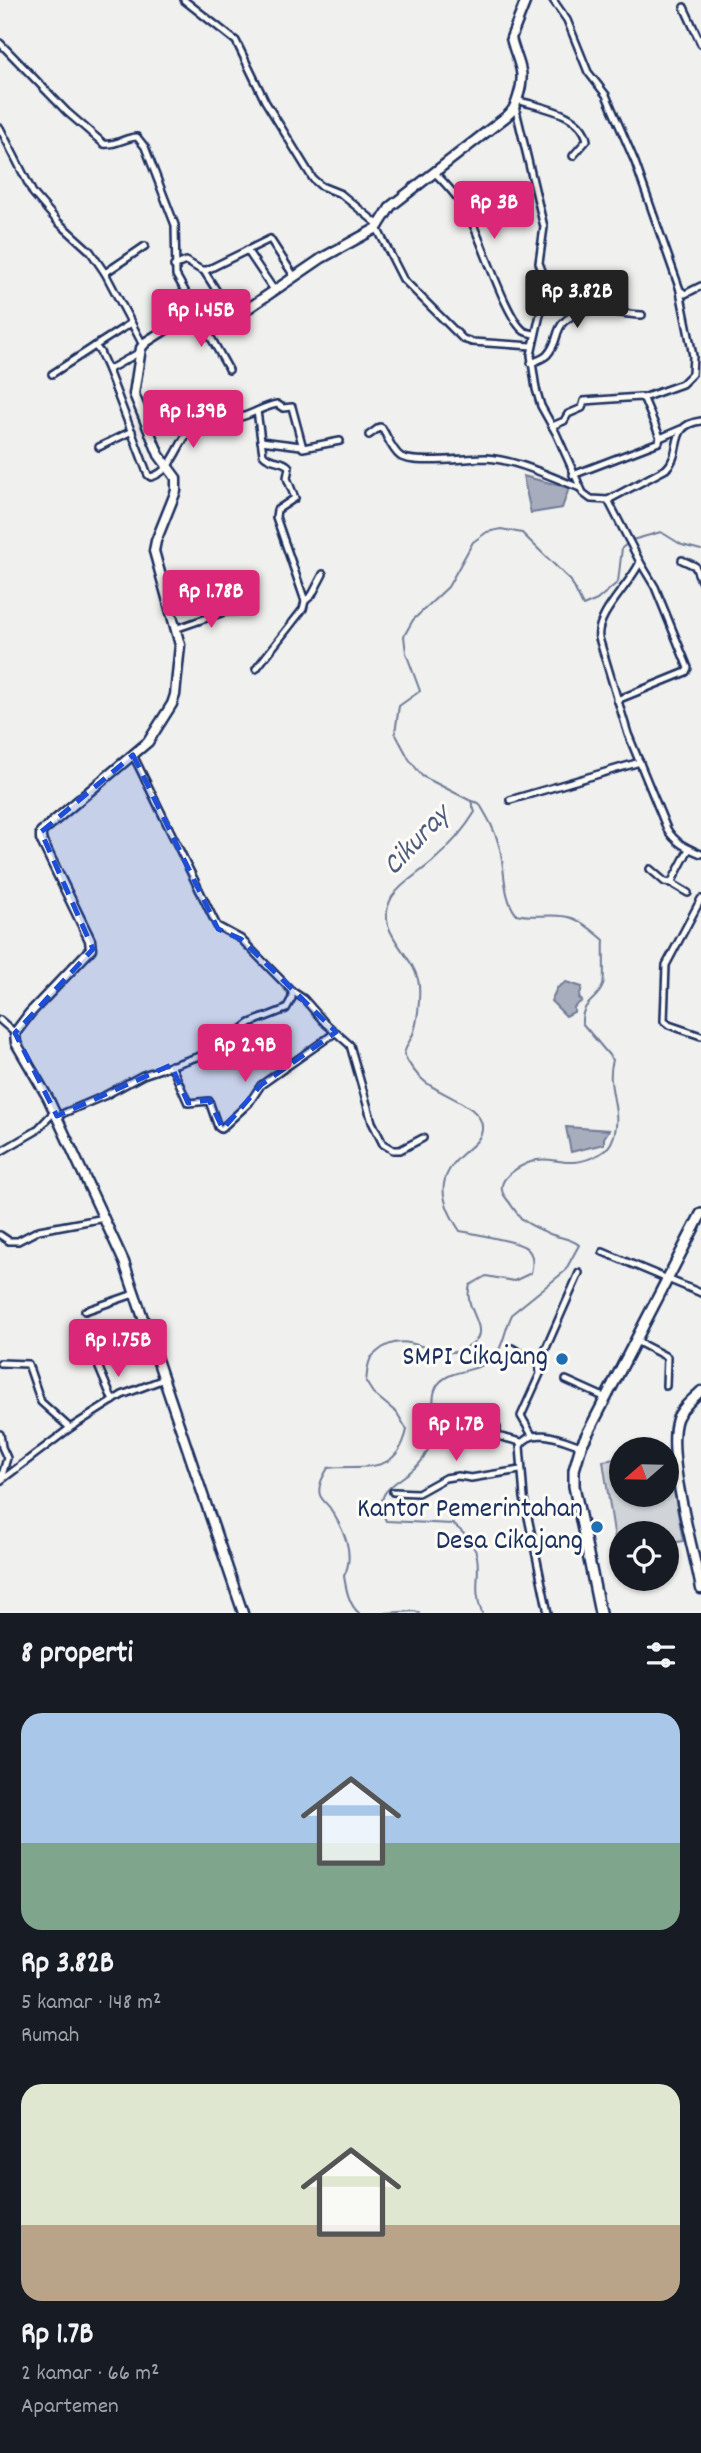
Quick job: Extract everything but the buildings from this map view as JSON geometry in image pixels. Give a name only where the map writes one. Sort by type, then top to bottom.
[{"type":"main road","points":[[600,1613],[574,1486],[574,1470],[582,1446],[701,1214]]},
{"type":"street","points":[[184,0],[236,41],[265,101],[313,179],[321,186],[341,194],[378,227],[402,279],[463,339],[532,346]]},
{"type":"street","points":[[108,370],[184,316],[196,313],[221,320],[234,318],[294,276],[378,227],[391,206],[507,116],[516,103],[522,86],[523,73],[511,38],[526,0]]},
{"type":"street","points":[[552,426],[582,408],[584,401],[643,398],[682,384],[692,374],[694,356],[680,290],[635,162],[606,95],[588,72],[567,20],[553,0]]},
{"type":"street","points":[[684,7],[701,44]]},
{"type":"street","points":[[0,43],[67,112],[104,144],[117,144],[137,137],[145,146],[175,225],[174,266],[177,279],[229,370]]},
{"type":"street","points":[[516,103],[556,111],[581,127],[587,140],[573,156]]},
{"type":"street","points":[[516,103],[544,227],[539,263],[547,283],[534,334],[531,363],[541,406],[573,475],[588,498],[608,500],[669,467],[681,429]]},
{"type":"street","points":[[0,128],[33,192],[58,222],[90,251],[105,273],[141,348],[134,394],[159,455],[176,478],[177,487],[154,551],[180,650],[174,699],[154,735],[41,832],[41,839],[90,940],[91,948],[30,1013],[15,1033],[16,1043],[55,1114],[105,1218],[164,1379],[243,1613]]},
{"type":"street","points":[[434,172],[469,215],[500,290],[518,324],[526,332],[534,334]]},
{"type":"street","points":[[204,271],[268,239],[272,240],[294,276]]},
{"type":"street","points":[[105,273],[145,246]]},
{"type":"street","points":[[247,250],[274,290]]},
{"type":"street","points":[[174,266],[186,261],[204,271],[234,318]]},
{"type":"street","points":[[680,290],[685,294],[701,286]]},
{"type":"street","points":[[531,363],[547,355],[562,323],[585,311],[642,316]]},
{"type":"street","points":[[52,374],[131,323]]},
{"type":"street","points":[[95,346],[108,370],[151,477],[160,474],[167,466],[186,434],[198,422],[226,416],[234,419],[278,404],[283,408],[292,407],[301,446]]},
{"type":"street","points":[[643,398],[660,438]]},
{"type":"street","points":[[257,411],[263,454],[267,459],[285,463],[289,467],[287,478],[295,498],[277,510],[276,517],[305,601],[303,609],[257,669]]},
{"type":"street","points":[[573,475],[659,442],[660,438],[701,421]]},
{"type":"street","points":[[369,435],[380,427],[383,428],[398,454],[404,458],[495,460],[580,488]]},
{"type":"street","points":[[99,447],[132,431]]},
{"type":"street","points":[[261,440],[301,446],[303,449],[340,441]]},
{"type":"street","points":[[608,500],[631,548],[655,587],[688,668],[686,672],[617,700]]},
{"type":"street","points":[[682,560],[695,566],[701,581]]},
{"type":"street","points":[[639,562],[634,575],[597,629],[628,734],[672,838],[701,854]]},
{"type":"street","points":[[305,601],[312,595],[323,574]]},
{"type":"street","points":[[176,629],[224,612],[242,611]]},
{"type":"street","points":[[133,755],[216,926],[239,937],[354,1050],[372,1122],[383,1144],[393,1150],[400,1150],[423,1138]]},
{"type":"street","points":[[510,800],[640,762]]},
{"type":"street","points":[[671,883],[689,849]]},
{"type":"street","points":[[650,869],[665,882],[688,893]]},
{"type":"street","points":[[701,899],[666,965],[664,1021],[701,1036]]},
{"type":"street","points":[[0,1142],[2,1151],[36,1131],[55,1114],[104,1096],[139,1076],[215,1051],[250,1023],[283,1011],[290,1003],[292,991]]},
{"type":"street","points":[[0,1020],[15,1033]]},
{"type":"street","points":[[171,1065],[188,1103],[209,1101],[218,1128],[221,1129],[249,1103],[261,1085],[335,1032]]},
{"type":"street","points":[[0,1235],[9,1241],[18,1241],[39,1230],[105,1218]]},
{"type":"street","points":[[603,1252],[701,1293]]},
{"type":"street","points":[[532,1435],[521,1416],[540,1374],[539,1364],[579,1273]]},
{"type":"street","points":[[85,1311],[134,1294]]},
{"type":"street","points":[[636,1341],[667,1357],[667,1387]]},
{"type":"street","points":[[512,1348],[539,1364]]},
{"type":"street","points":[[0,1363],[29,1364],[41,1402],[70,1427]]},
{"type":"street","points":[[99,1368],[113,1401]]},
{"type":"street","points":[[1,1480],[70,1427],[130,1392],[164,1379]]},
{"type":"street","points":[[566,1380],[606,1398]]},
{"type":"street","points":[[701,1391],[680,1413],[674,1440],[674,1462],[701,1589]]},
{"type":"street","points":[[445,1416],[466,1423],[497,1427],[497,1436],[521,1442],[532,1435],[582,1446]]},
{"type":"street","points":[[0,1434],[7,1458],[1,1480]]},
{"type":"street","points":[[521,1442],[519,1456],[524,1498],[548,1613]]},
{"type":"street","points":[[393,1492],[418,1493],[445,1478],[471,1478],[520,1470]]},
{"type":"highlighted area","points":[[133,755],[218,929],[241,939],[336,1032],[261,1085],[223,1129],[209,1100],[188,1103],[171,1065],[57,1116],[15,1033],[93,949],[41,832]]},
{"type":"shaded area","points":[[609,1460],[609,1500],[603,1461]]},
{"type":"shaded area","points":[[610,1507],[677,1507],[683,1541],[679,1542],[679,1521],[612,1521]]},
{"type":"water","points":[[523,476],[569,488],[562,508],[531,513]]},
{"type":"water","points":[[566,982],[582,987],[579,998],[582,1001],[574,1007],[574,1012],[566,1016],[551,1001],[557,988]]},
{"type":"water","points":[[566,1127],[609,1130],[604,1144],[571,1152]]},
{"type":"waterway","name":"Cikuray","points":[[359,1613],[350,1601],[344,1576],[349,1559],[346,1541],[335,1516],[321,1497],[319,1488],[328,1468],[366,1467],[387,1462],[402,1445],[407,1430],[397,1413],[373,1393],[366,1382],[370,1359],[389,1345],[400,1342],[444,1352],[465,1348],[476,1340],[479,1331],[469,1300],[470,1285],[486,1276],[514,1281],[531,1273],[532,1264],[532,1257],[526,1247],[460,1231],[444,1198],[445,1179],[456,1161],[478,1139],[482,1130],[481,1121],[469,1107],[423,1080],[404,1054],[416,1023],[419,985],[416,973],[391,932],[387,910],[396,892],[445,850],[475,812],[471,801],[422,776],[395,733],[399,706],[420,691],[406,653],[404,636],[413,620],[448,587],[473,542],[487,532],[501,529],[522,533],[571,581],[583,606],[597,600],[618,582],[622,548],[632,540],[661,532],[682,545],[701,550]]},
{"type":"waterway","points":[[471,801],[479,803],[496,837],[509,900],[516,914],[572,918],[604,940],[603,985],[584,1010],[582,1023],[613,1060],[611,1081],[616,1111],[615,1132],[611,1143],[599,1155],[574,1162],[537,1160],[510,1173],[505,1179],[502,1191],[522,1219],[579,1245],[565,1271],[513,1313],[499,1350],[490,1361],[451,1375],[440,1382],[435,1392],[434,1429],[427,1452],[416,1467],[392,1485],[382,1499],[386,1521],[453,1524],[466,1536],[477,1557],[478,1600],[482,1613]]},
{"type":"waterway","name":"Cikuray","points":[[386,1613],[419,1613]]},
{"type":"place","name":"SMPI Cikajang","points":[[562,1359]]},
{"type":"place","name":"Kantor Pemerintahan Desa Cikajang","points":[[597,1527]]}]
